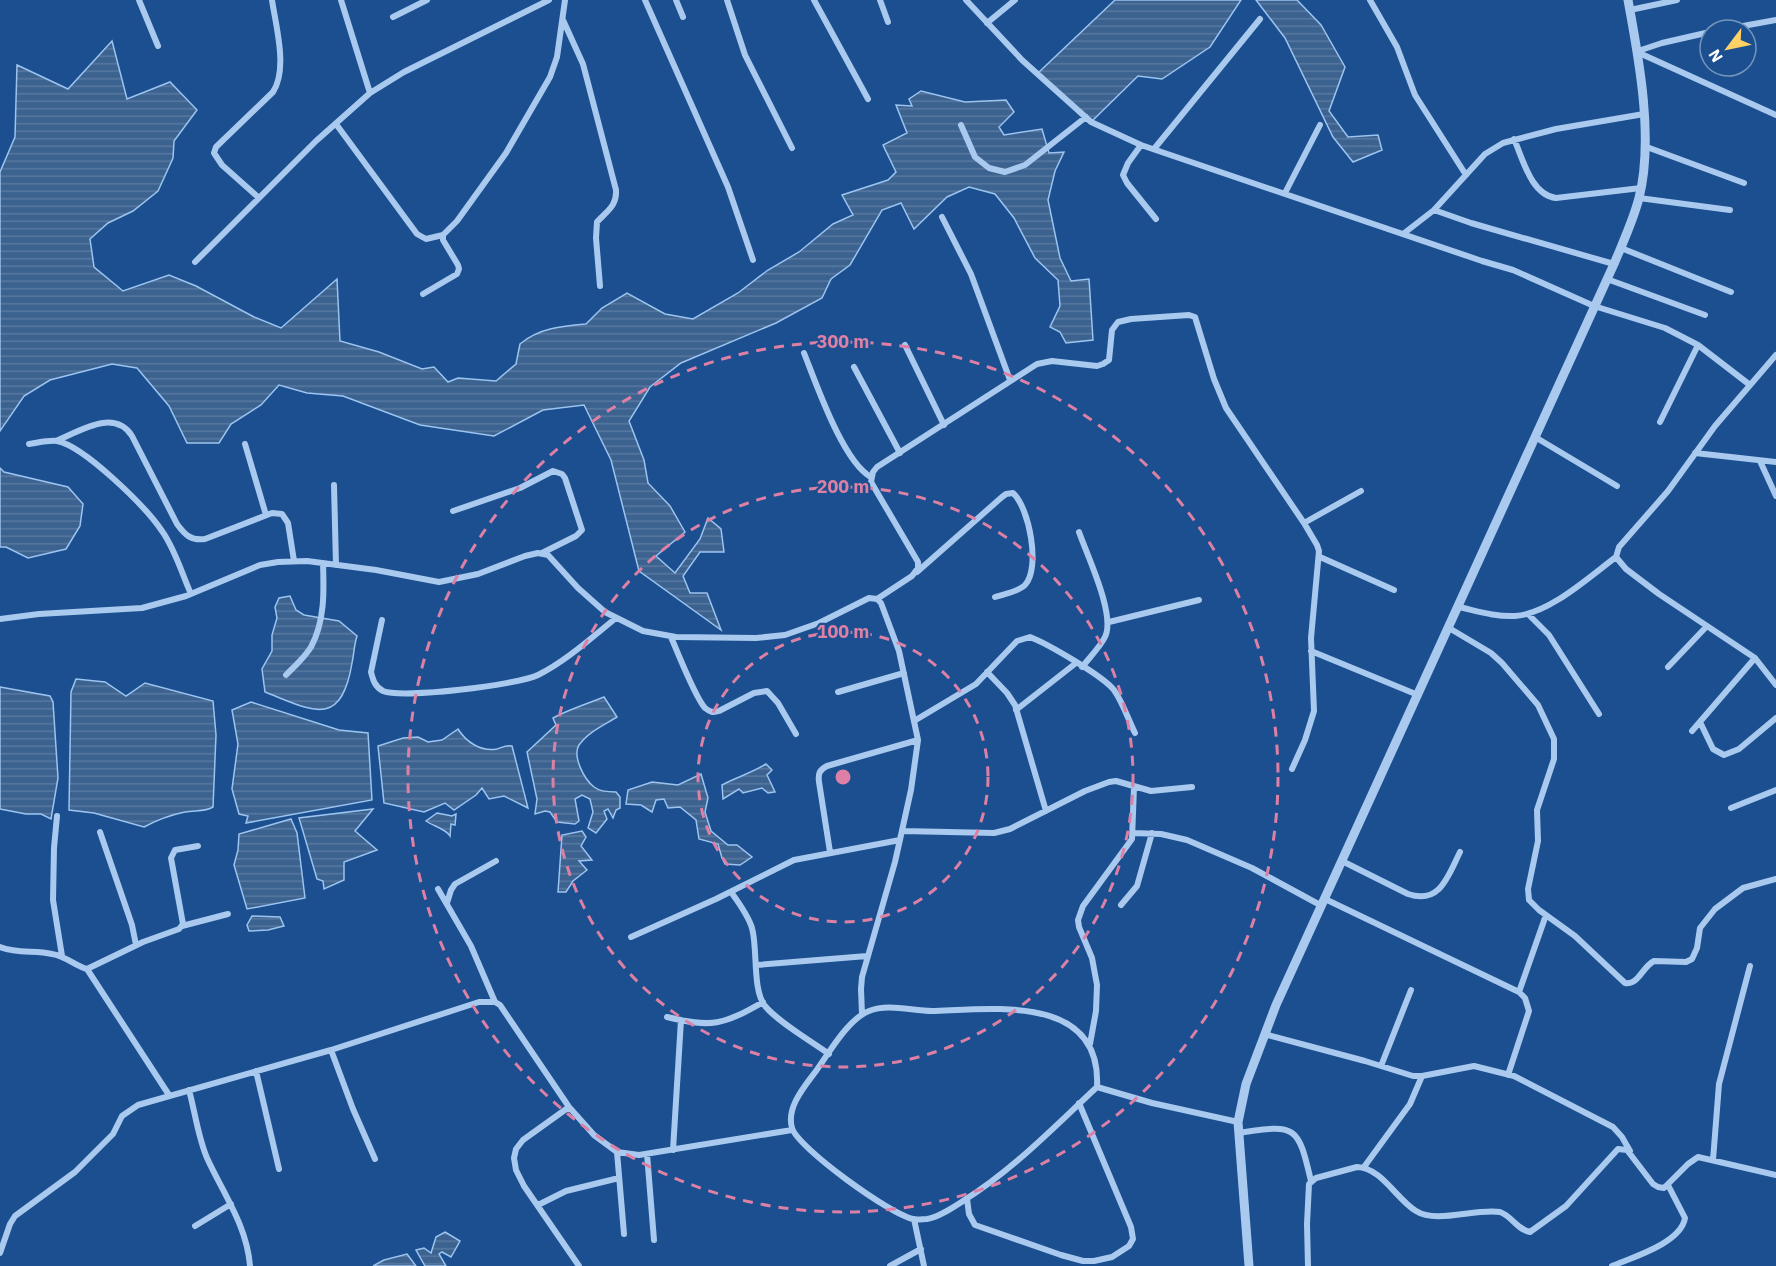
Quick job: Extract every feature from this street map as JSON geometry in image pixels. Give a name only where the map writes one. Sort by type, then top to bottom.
[{"type":"street","points":[[139,0],[158,46]]},
{"type":"street","points":[[259,198],[222,165],[214,153],[216,147],[277,86],[281,66],[272,0]]},
{"type":"street","points":[[341,0],[370,93]]},
{"type":"street","points":[[393,17],[427,0]]},
{"type":"street","points":[[195,262],[370,93],[404,72],[549,0]]},
{"type":"street","points":[[336,124],[417,234],[426,239],[443,235],[457,221],[506,153],[550,77],[557,57],[565,0]]},
{"type":"street","points":[[645,0],[729,187],[753,260]]},
{"type":"street","points":[[676,0],[683,17]]},
{"type":"street","points":[[727,0],[745,55],[792,148]]},
{"type":"street","points":[[814,0],[868,99]]},
{"type":"street","points":[[880,0],[888,22]]},
{"type":"street","points":[[966,0],[1022,60],[1098,126],[1141,145],[1513,270],[1594,306],[1647,321],[1698,345],[1750,385]]},
{"type":"street","points":[[987,23],[1015,0]]},
{"type":"street","points":[[1370,0],[1397,47],[1415,95],[1466,175]]},
{"type":"street","points":[[1249,1266],[1238,1122],[1246,1084],[1264,1034],[1323,902],[1614,264],[1639,198],[1644,146],[1644,114],[1629,5],[1677,0]]},
{"type":"street","points":[[563,19],[583,64],[616,190],[615,204],[597,222],[600,286]]},
{"type":"street","points":[[1154,149],[1260,20]]},
{"type":"street","points":[[1758,23],[1776,20]]},
{"type":"street","points":[[1637,52],[1662,43],[1698,35]]},
{"type":"street","points":[[1637,52],[1776,115]]},
{"type":"street","points":[[1402,234],[1434,210],[1485,154],[1503,143],[1556,129],[1644,114]]},
{"type":"street","points":[[961,125],[975,157],[989,168],[1005,172],[1025,165],[1086,117]]},
{"type":"street","points":[[1285,193],[1320,125]]},
{"type":"street","points":[[1514,139],[1536,187],[1548,197],[1641,188]]},
{"type":"street","points":[[1141,145],[1128,163],[1123,175],[1156,219]]},
{"type":"street","points":[[1644,146],[1744,183]]},
{"type":"street","points":[[1639,198],[1730,210]]},
{"type":"street","points":[[1434,210],[1471,223],[1614,264]]},
{"type":"street","points":[[942,217],[971,274],[1010,380]]},
{"type":"street","points":[[423,294],[452,278],[459,269],[443,240],[443,235]]},
{"type":"street","points":[[1621,248],[1731,292]]},
{"type":"street","points":[[1607,279],[1705,315]]},
{"type":"street","points":[[916,573],[918,562],[871,482],[871,477],[877,467],[1010,380],[1046,361],[1100,365],[1109,360],[1112,330],[1118,322],[1190,315],[1195,317],[1214,379],[1226,408],[1304,523],[1317,544],[1320,557],[1311,651],[1314,711],[1305,740],[1292,769]]},
{"type":"street","points":[[905,345],[944,425]]},
{"type":"street","points":[[1660,422],[1698,345]]},
{"type":"street","points":[[804,353],[844,444],[858,467],[871,477]]},
{"type":"street","points":[[1459,607],[1501,616],[1528,614],[1561,597],[1616,557],[1619,547],[1668,491],[1715,426],[1776,355]]},
{"type":"street","points":[[854,367],[900,453]]},
{"type":"street","points":[[29,444],[56,441],[100,423],[117,423],[127,429],[185,535],[198,540],[205,539],[266,515],[278,513],[285,517],[294,561]]},
{"type":"street","points":[[1535,437],[1617,486]]},
{"type":"street","points":[[56,441],[90,460],[140,503],[168,540],[191,594]]},
{"type":"street","points":[[244,444],[266,515]]},
{"type":"street","points":[[1695,453],[1776,462]]},
{"type":"street","points":[[1760,461],[1776,496]]},
{"type":"street","points":[[0,619],[39,614],[142,608],[191,594],[260,565],[278,562],[323,563],[376,570],[429,581],[448,581],[478,574],[531,553],[542,553],[576,536],[582,530],[566,478],[553,471],[520,488],[453,512]]},
{"type":"street","points":[[334,485],[336,565]]},
{"type":"street","points":[[1304,523],[1361,491]]},
{"type":"street","points":[[877,599],[916,573],[1002,497],[1013,493],[1018,497],[1028,527],[1034,558],[1033,567],[1030,577],[1022,587],[995,597]]},
{"type":"street","points":[[1016,710],[1079,665],[1105,637],[1109,622],[1106,605],[1079,532]]},
{"type":"street","points":[[542,553],[558,565],[592,602],[616,618],[643,631],[671,637],[735,638],[785,635],[819,623],[869,598],[877,599],[881,603],[892,629],[904,673],[918,740],[911,790],[900,840],[867,956],[861,989],[862,1014]]},
{"type":"street","points":[[1320,557],[1394,590]]},
{"type":"street","points":[[1616,557],[1626,569],[1659,594],[1755,658],[1776,685]]},
{"type":"street","points":[[286,675],[311,647],[323,608],[323,563]]},
{"type":"street","points":[[1109,622],[1199,600]]},
{"type":"street","points":[[1528,614],[1549,635],[1599,714]]},
{"type":"street","points":[[382,620],[371,672],[373,681],[376,686],[386,692],[411,692],[479,687],[517,682],[536,676],[557,664],[616,618]]},
{"type":"street","points":[[1668,667],[1707,626]]},
{"type":"street","points":[[1449,628],[1491,653],[1502,663],[1538,705],[1554,739],[1554,759],[1537,810],[1538,841],[1528,893],[1529,900],[1575,936],[1621,980],[1629,984],[1637,979],[1650,963],[1686,962],[1692,959],[1697,948],[1700,928],[1715,909],[1743,888],[1776,879]]},
{"type":"street","points":[[671,637],[694,687],[708,710],[713,713],[754,693],[767,691],[778,702],[796,734]]},
{"type":"street","points":[[914,721],[976,684],[1017,641],[1030,637],[1108,684],[1115,692],[1135,733]]},
{"type":"street","points":[[1311,651],[1418,695]]},
{"type":"street","points":[[1692,731],[1755,658]]},
{"type":"street","points":[[987,672],[1007,693],[1016,710],[1046,811]]},
{"type":"street","points":[[838,692],[904,673]]},
{"type":"street","points":[[1700,722],[1713,749],[1724,755],[1739,749],[1776,718]]},
{"type":"street","points":[[830,852],[818,775],[821,769],[918,740]]},
{"type":"street","points":[[902,831],[994,833],[1010,828],[1109,782],[1116,781],[1157,792],[1192,787]]},
{"type":"street","points":[[1090,1044],[1098,985],[1092,958],[1079,927],[1079,913],[1127,846],[1133,833],[1134,787]]},
{"type":"street","points":[[1731,808],[1776,790]]},
{"type":"street","points":[[57,816],[53,900],[62,956]]},
{"type":"street","points":[[100,832],[132,925],[136,945]]},
{"type":"street","points":[[1133,833],[1161,834],[1187,840],[1519,992],[1525,998],[1529,1011],[1508,1075]]},
{"type":"street","points":[[1121,905],[1137,886],[1152,833]]},
{"type":"street","points":[[631,936],[731,892],[787,862],[900,840]]},
{"type":"street","points":[[182,926],[182,914],[171,858],[175,850],[198,846]]},
{"type":"street","points":[[1342,861],[1418,898],[1436,893],[1460,852]]},
{"type":"street","points":[[447,904],[455,884],[496,861]]},
{"type":"street","points":[[438,889],[471,946],[495,1002],[505,1011],[569,1107],[594,1135],[617,1152],[647,1154],[792,1130]]},
{"type":"street","points":[[731,892],[745,912],[752,930],[758,989],[763,1002],[775,1015],[829,1054]]},
{"type":"street","points":[[87,969],[182,926],[228,914]]},
{"type":"street","points":[[1519,992],[1546,915]]},
{"type":"street","points":[[0,947],[13,951],[51,953],[87,969],[169,1095]]},
{"type":"street","points":[[757,965],[867,956]]},
{"type":"street","points":[[1713,1160],[1719,1083],[1750,966]]},
{"type":"street","points":[[1381,1066],[1412,990]]},
{"type":"street","points":[[0,1253],[10,1224],[21,1210],[75,1172],[112,1134],[125,1113],[145,1102],[331,1050],[479,1002],[495,1002]]},
{"type":"street","points":[[667,1017],[694,1024],[715,1024],[763,1002]]},
{"type":"street","points":[[884,1008],[927,1011],[1013,1009],[1033,1011],[1071,1024],[1082,1033],[1090,1044],[1096,1062],[1097,1086],[1031,1150],[982,1189],[928,1219],[914,1219],[887,1206],[824,1163],[792,1130],[791,1120],[797,1099],[851,1024],[862,1014],[884,1008]]},
{"type":"street","points":[[673,1150],[681,1020]]},
{"type":"street","points":[[1264,1034],[1413,1076],[1474,1066],[1508,1075],[1613,1127],[1653,1184],[1658,1187],[1664,1188],[1692,1160],[1698,1157],[1776,1175]]},
{"type":"street","points":[[331,1050],[375,1159]]},
{"type":"street","points":[[256,1071],[279,1169]]},
{"type":"street","points":[[1364,1167],[1410,1104],[1422,1076]]},
{"type":"street","points":[[1097,1086],[1152,1103],[1238,1122]]},
{"type":"street","points":[[189,1090],[202,1145],[243,1233],[250,1266]]},
{"type":"street","points":[[967,1199],[969,1214],[975,1225],[1068,1257],[1100,1260],[1112,1257],[1129,1246],[1133,1239],[1131,1227],[1079,1103]]},
{"type":"street","points":[[569,1107],[523,1140],[516,1149],[514,1158],[516,1170],[524,1186],[579,1266]]},
{"type":"street","points":[[1239,1133],[1264,1129],[1286,1129],[1294,1133],[1304,1153],[1311,1181],[1308,1189],[1308,1266]]},
{"type":"street","points":[[1311,1181],[1321,1176],[1364,1167],[1418,1212],[1430,1215],[1500,1212],[1510,1217],[1520,1229],[1530,1232],[1571,1201],[1614,1152],[1623,1149],[1631,1154]]},
{"type":"street","points":[[617,1152],[624,1234]]},
{"type":"street","points":[[647,1154],[654,1240]]},
{"type":"street","points":[[538,1205],[566,1191],[619,1178]]},
{"type":"street","points":[[1612,1266],[1667,1241],[1683,1226],[1685,1218],[1668,1185]]},
{"type":"street","points":[[195,1226],[231,1204]]},
{"type":"street","points":[[914,1219],[924,1266]]},
{"type":"street","points":[[890,1266],[921,1249]]},
{"type":"water","points":[[1115,0],[1241,0],[1210,47],[1162,79],[1138,76],[1092,121],[1037,74]]},
{"type":"water","points":[[1256,0],[1297,0],[1321,25],[1345,67],[1329,111],[1348,137],[1378,135],[1382,150],[1353,162],[1333,137],[1285,38]]},
{"type":"water","points":[[112,41],[127,99],[170,82],[197,110],[174,141],[173,158],[158,191],[133,211],[108,223],[90,239],[94,267],[123,291],[169,275],[281,328],[337,279],[340,341],[379,352],[422,369],[434,367],[448,382],[458,378],[496,381],[516,364],[520,344],[527,339],[551,329],[586,324],[602,308],[627,293],[665,314],[693,319],[738,293],[768,270],[799,252],[833,224],[853,215],[842,195],[888,180],[896,172],[883,145],[907,133],[896,105],[912,106],[909,99],[921,91],[965,102],[1006,100],[1014,112],[999,127],[1004,135],[1042,129],[1049,153],[1064,152],[1055,171],[1048,200],[1060,258],[1071,281],[1089,279],[1093,340],[1066,343],[1060,332],[1050,327],[1060,306],[1058,280],[1035,258],[1014,218],[995,194],[969,187],[947,197],[914,229],[901,203],[882,210],[850,265],[831,279],[822,298],[776,323],[681,363],[650,387],[629,421],[644,460],[648,483],[670,506],[685,532],[656,556],[675,573],[700,539],[708,518],[721,529],[724,552],[700,552],[683,576],[690,593],[707,593],[721,630],[639,571],[611,460],[584,405],[543,410],[494,436],[420,425],[343,396],[307,393],[279,385],[261,405],[231,424],[219,443],[187,443],[169,406],[137,368],[112,364],[50,380],[24,396],[0,431],[0,172],[15,137],[17,65],[68,89]]},
{"type":"water","points":[[0,468],[4,472],[68,487],[83,504],[80,526],[66,549],[28,558],[6,547],[0,547]]},
{"type":"water","points":[[290,596],[296,610],[304,615],[339,621],[357,636],[347,684],[340,698],[332,706],[322,709],[310,708],[265,692],[262,669],[272,651],[272,635],[277,618],[275,607],[279,598]]},
{"type":"water","points":[[76,679],[105,682],[126,696],[145,683],[213,701],[216,735],[213,807],[174,815],[144,827],[94,813],[69,810],[71,692]]},
{"type":"water","points":[[0,687],[50,696],[53,702],[58,778],[51,819],[41,814],[26,814],[0,809]]},
{"type":"water","points":[[604,697],[617,717],[587,736],[577,750],[580,767],[590,783],[599,789],[616,792],[620,797],[620,808],[616,810],[613,818],[608,809],[604,811],[607,819],[596,833],[588,828],[593,812],[590,799],[582,795],[575,799],[579,821],[575,824],[557,822],[550,812],[535,814],[537,799],[527,752],[556,725],[553,718]]},
{"type":"water","points":[[251,702],[339,730],[368,733],[372,800],[246,823],[248,816],[239,814],[232,789],[238,744],[232,710]]},
{"type":"water","points":[[458,729],[470,742],[485,749],[512,746],[528,808],[504,796],[489,799],[482,788],[454,810],[445,803],[424,812],[384,803],[378,746],[403,738],[418,737],[428,742],[442,740]]},
{"type":"water","points":[[766,764],[772,770],[767,775],[775,792],[768,793],[762,788],[743,793],[739,789],[723,799],[722,785]]},
{"type":"water","points":[[701,774],[708,798],[705,812],[711,831],[728,845],[737,845],[752,857],[740,865],[725,864],[718,844],[699,839],[696,820],[680,807],[668,808],[664,799],[656,800],[652,812],[641,805],[626,804],[628,790],[652,782],[678,785]]},
{"type":"water","points":[[373,809],[355,831],[377,850],[344,862],[344,880],[324,889],[323,881],[317,879],[299,818]]},
{"type":"water","points":[[437,813],[452,816],[456,814],[455,825],[451,824],[450,836],[426,821]]},
{"type":"water","points":[[291,819],[297,833],[305,898],[247,909],[234,865],[239,834]]},
{"type":"water","points":[[582,831],[586,837],[581,846],[592,860],[579,861],[587,870],[573,881],[566,892],[558,892],[562,835]]},
{"type":"water","points":[[252,916],[280,917],[284,926],[249,931],[247,925]]},
{"type":"water","points":[[445,1232],[460,1241],[451,1257],[442,1252],[439,1254],[446,1266],[425,1266],[416,1250],[424,1248],[431,1253],[436,1237]]},
{"type":"water","points":[[407,1254],[416,1266],[373,1266],[384,1260]]}]
